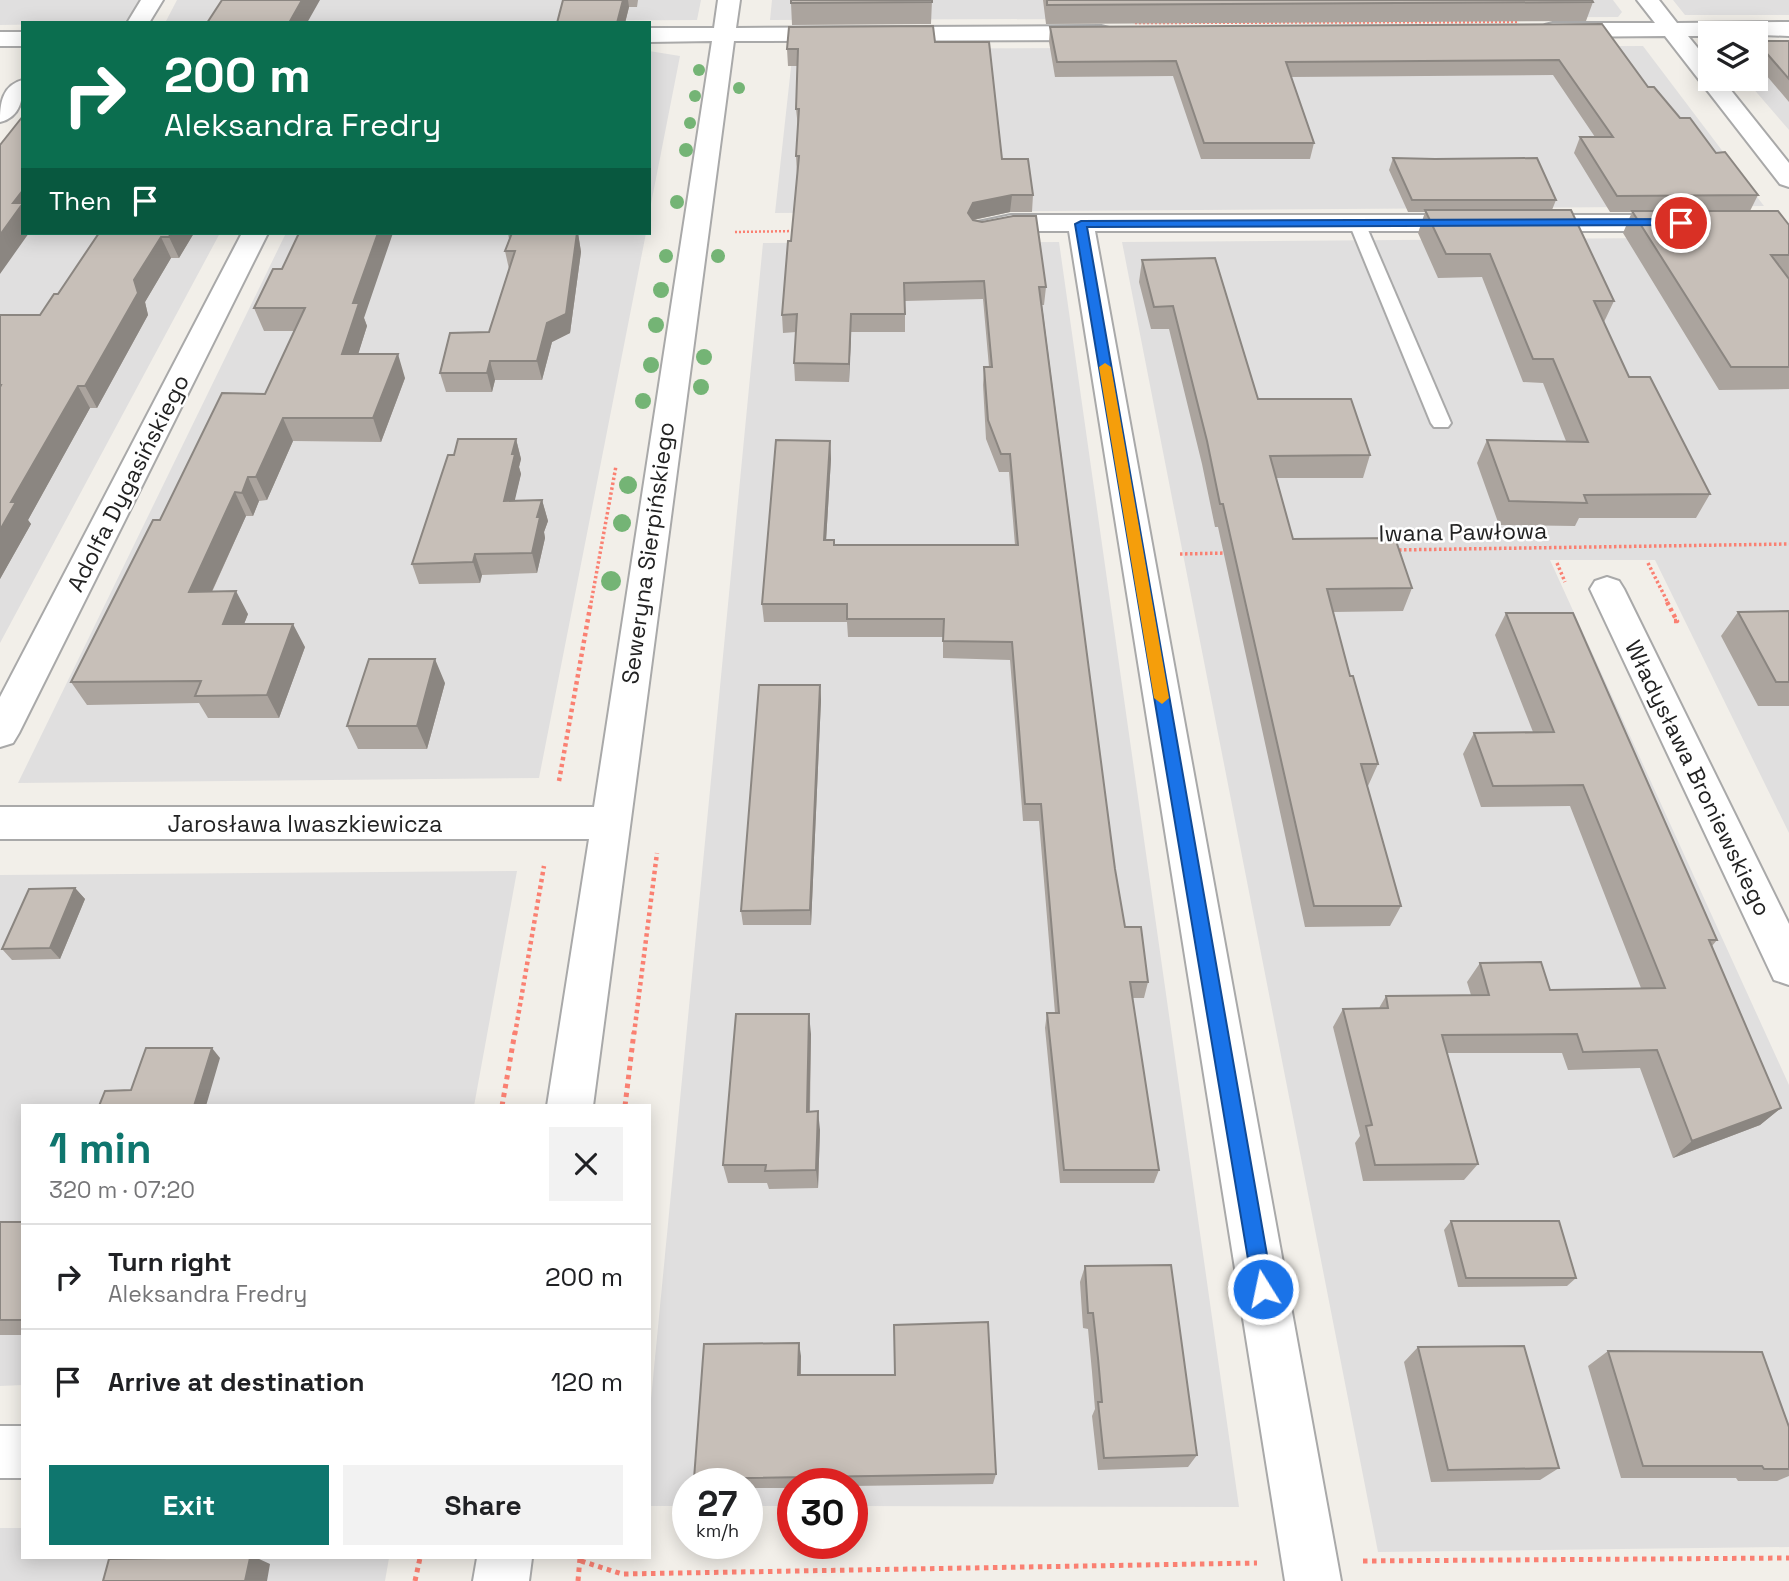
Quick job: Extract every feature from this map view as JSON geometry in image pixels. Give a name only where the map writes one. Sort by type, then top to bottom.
[{"type":"street","points":[[139,21],[152,0]]},
{"type":"street","name":"Seweryna Sierpińskiego","points":[[570,1104],[729,0]]},
{"type":"street","points":[[1648,0],[1789,179]]},
{"type":"street","points":[[1527,26],[1789,29]]},
{"type":"street","points":[[651,35],[1128,28]]},
{"type":"street","points":[[0,39],[21,39]]},
{"type":"street","points":[[0,115],[21,89]]},
{"type":"street","points":[[982,229],[1012,223],[1706,222]]},
{"type":"street","points":[[1081,224],[1311,1571]]},
{"type":"street","name":"Adolfa Dygasińskiego","points":[[0,733],[254,235]]},
{"type":"street","name":"Władysława Broniewskiego","points":[[1607,589],[1789,967]]},
{"type":"street","name":"Jarosława Iwaszkiewicza","points":[[0,823],[609,823]]},
{"type":"street","points":[[0,1452],[21,1452]]},
{"type":"street","points":[[501,1581],[505,1559]]},
{"type":"lane","points":[[1357,223],[1441,423]]},
{"type":"path","points":[[1128,28],[1527,26]]},
{"type":"path","points":[[730,232],[800,231]]},
{"type":"path","points":[[502,1104],[616,462]]},
{"type":"path","name":"Iwana Pawłowa","points":[[1387,551],[1789,544]]},
{"type":"path","points":[[1137,555],[1234,553]]},
{"type":"path","points":[[578,1581],[580,1559],[622,1574],[1311,1571],[1789,1558]]},
{"type":"path","points":[[415,1581],[420,1559]]},
{"type":"shaded area","points":[[0,0],[141,0],[125,21],[21,21],[21,25],[0,25]]},
{"type":"shaded area","points":[[177,0],[701,0],[697,20],[166,21]]},
{"type":"shaded area","points":[[772,0],[1613,0],[1622,12],[1618,17],[770,20]]},
{"type":"shaded area","points":[[1673,0],[1789,0],[1789,15],[1685,15]]},
{"type":"shaded area","points":[[1643,46],[1764,206],[775,213],[793,49]]},
{"type":"shaded area","points":[[1768,48],[1789,48],[1789,130],[1755,91],[1768,91]]},
{"type":"shaded area","points":[[651,51],[680,56],[651,204]]},
{"type":"shaded area","points":[[0,152],[21,226],[21,235],[219,235],[0,643]]},
{"type":"shaded area","points":[[285,235],[646,235],[539,778],[18,783]]},
{"type":"shaded area","points":[[1789,237],[1789,833],[1655,560],[1550,560],[1789,1085],[1789,1547],[1378,1552],[1122,242]]},
{"type":"shaded area","points":[[1059,242],[1239,1507],[868,1506],[868,1468],[777,1468],[777,1506],[763,1506],[763,1468],[672,1468],[672,1506],[651,1506],[651,1399],[763,243]]},
{"type":"shaded area","points":[[517,871],[474,1104],[21,1104],[21,1385],[0,1386],[0,875]]},
{"type":"shaded area","points":[[0,1528],[21,1528],[21,1559],[389,1559],[385,1581],[0,1581]]},
{"type":"building","points":[[222,0],[302,0],[290,21],[208,21]]},
{"type":"building","points":[[563,0],[623,0],[618,21],[558,21]]},
{"type":"building","points":[[791,0],[932,0],[932,2],[791,3]]},
{"type":"building","points":[[1047,0],[1592,0],[1593,2],[1047,5]]},
{"type":"building","points":[[1602,24],[1648,87],[1654,87],[1680,118],[1690,118],[1716,153],[1725,152],[1758,195],[1617,196],[1580,137],[1613,137],[1559,60],[1286,62],[1314,143],[1204,143],[1176,61],[1057,62],[1050,27]]},
{"type":"building","points":[[933,26],[935,42],[989,42],[1002,159],[1028,159],[1033,195],[1012,195],[973,203],[968,213],[973,220],[982,222],[1013,216],[1036,216],[1046,287],[1039,287],[1115,869],[1125,927],[1141,927],[1148,982],[1130,982],[1159,1170],[1064,1170],[1047,1013],[1059,1013],[1041,804],[1025,804],[1012,642],[943,641],[944,619],[847,619],[847,604],[762,604],[776,440],[830,441],[824,540],[834,540],[834,545],[1018,545],[1010,454],[1001,454],[988,420],[984,367],[992,367],[984,281],[904,283],[905,314],[851,314],[849,364],[794,363],[797,314],[782,315],[799,156],[796,156],[799,109],[796,109],[798,49],[787,49],[789,27]]},
{"type":"building","points":[[1768,41],[1789,41],[1789,79],[1768,55]]},
{"type":"building","points":[[21,119],[21,193],[13,203],[21,203],[21,206],[0,235],[0,145]]},
{"type":"building","points":[[1393,158],[1537,158],[1556,200],[1412,200]]},
{"type":"building","points":[[1425,210],[1571,210],[1614,301],[1594,301],[1629,377],[1650,377],[1710,494],[1584,495],[1587,503],[1509,501],[1487,440],[1588,442],[1553,359],[1533,359],[1490,254],[1446,254]]},
{"type":"building","points":[[1632,211],[1778,211],[1789,225],[1789,255],[1771,255],[1789,279],[1789,367],[1731,367]]},
{"type":"building","points":[[98,235],[170,235],[161,237],[134,280],[138,293],[85,386],[78,386],[11,502],[16,502],[0,530],[0,315],[40,315],[54,294],[58,294]]},
{"type":"building","points":[[298,235],[377,235],[353,303],[359,303],[342,354],[398,354],[373,418],[283,418],[256,477],[248,477],[242,493],[235,492],[189,592],[236,591],[223,624],[293,624],[267,695],[195,696],[201,681],[71,682],[153,520],[160,520],[222,393],[265,394],[305,308],[254,308],[273,269],[282,269]]},
{"type":"building","points":[[511,235],[577,235],[566,314],[547,323],[537,361],[490,361],[487,373],[440,373],[450,333],[489,332],[515,251],[505,251]]},
{"type":"building","points":[[1215,258],[1258,399],[1351,399],[1370,455],[1270,456],[1293,539],[1395,538],[1412,588],[1327,589],[1350,676],[1353,676],[1378,764],[1361,764],[1401,906],[1314,906],[1223,504],[1220,504],[1173,306],[1154,307],[1142,260]]},
{"type":"building","points":[[458,439],[516,439],[504,501],[542,500],[532,553],[475,554],[473,562],[412,564],[448,455],[454,455]]},
{"type":"building","points":[[1789,611],[1789,682],[1776,682],[1738,612]]},
{"type":"building","points":[[1506,613],[1573,613],[1717,940],[1709,940],[1781,1108],[1692,1141],[1657,1050],[1583,1052],[1577,1034],[1442,1035],[1478,1164],[1375,1165],[1366,1126],[1372,1125],[1343,1009],[1388,1008],[1386,996],[1489,995],[1480,963],[1541,962],[1550,990],[1665,988],[1583,785],[1493,786],[1474,733],[1554,732]]},
{"type":"building","points":[[369,659],[435,659],[417,726],[347,726]]},
{"type":"building","points":[[759,685],[820,685],[810,910],[741,911]]},
{"type":"building","points":[[75,888],[50,948],[2,949],[29,889]]},
{"type":"building","points":[[736,1014],[809,1014],[807,1112],[818,1111],[816,1170],[765,1171],[766,1165],[723,1165]]},
{"type":"building","points":[[146,1048],[212,1048],[195,1104],[100,1104],[105,1091],[131,1090]]},
{"type":"building","points":[[1451,1221],[1559,1221],[1576,1278],[1466,1278]]},
{"type":"building","points":[[0,1222],[21,1222],[21,1320],[0,1320]]},
{"type":"building","points":[[1171,1265],[1197,1455],[1104,1458],[1098,1402],[1102,1402],[1098,1358],[1093,1313],[1088,1313],[1085,1266]]},
{"type":"building","points":[[988,1322],[996,1474],[868,1476],[868,1468],[777,1468],[777,1478],[763,1478],[763,1468],[695,1468],[704,1344],[799,1343],[798,1375],[895,1375],[894,1325]]},
{"type":"building","points":[[1524,1346],[1559,1468],[1448,1470],[1418,1347]]},
{"type":"building","points":[[1608,1351],[1762,1352],[1789,1427],[1789,1469],[1764,1469],[1762,1466],[1643,1466]]},
{"type":"building","points":[[109,1559],[250,1559],[245,1581],[103,1581]]},
{"type":"slow traffic","points":[[1105,367],[1162,698]]},
{"type":"route","points":[[1263,1289],[1081,224],[1681,223]]}]
